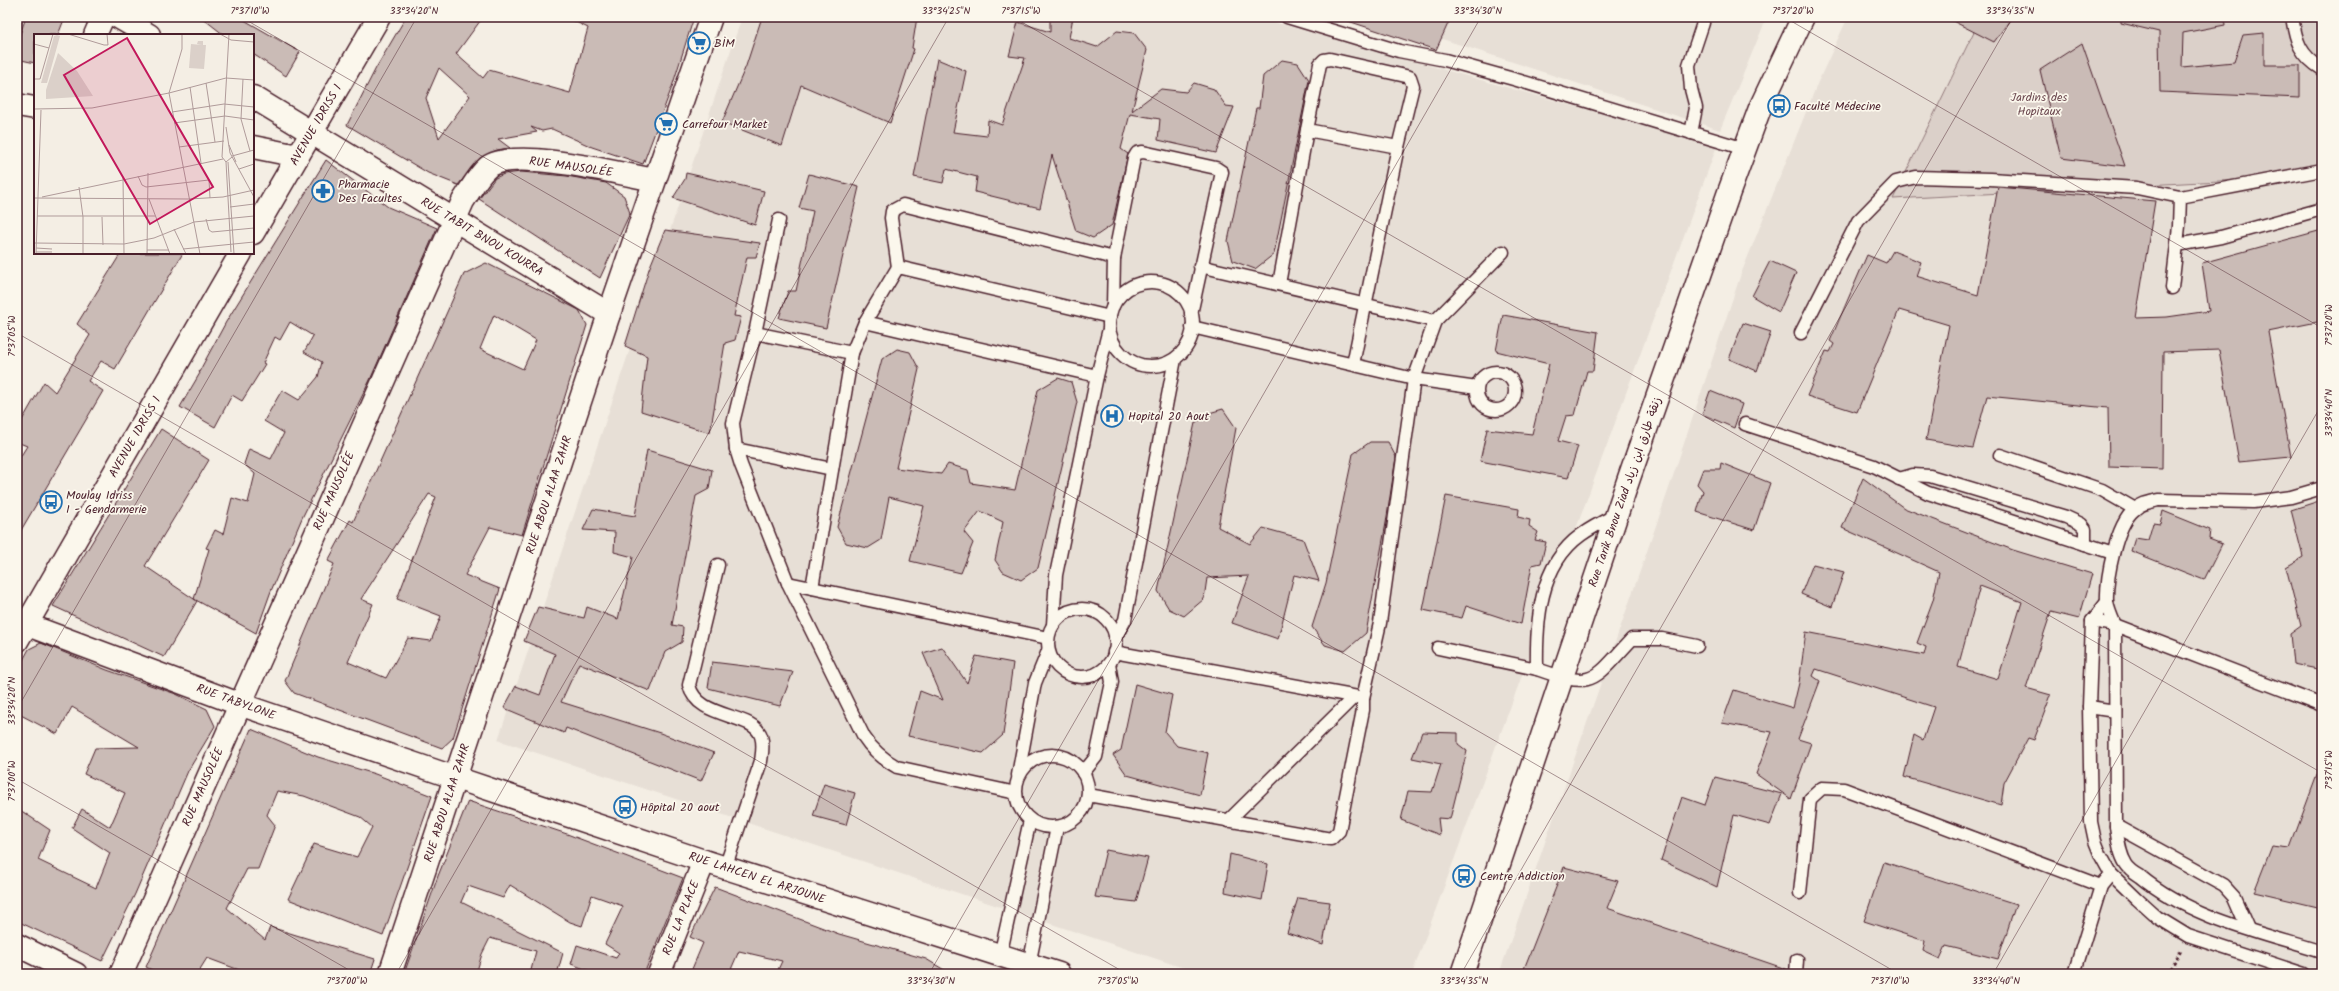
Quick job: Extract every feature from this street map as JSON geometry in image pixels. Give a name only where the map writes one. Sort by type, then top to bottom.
[{"type":"street","points":[[95,34],[103,17]]},
{"type":"street","points":[[118,17],[147,34]]},
{"type":"street","name":"AVENUE IDRISS 1","points":[[254,231],[379,17]]},
{"type":"street","name":"RUE ABOU ALAA ZAHR","points":[[390,974],[609,314],[711,17]]},
{"type":"street","name":"Rue Tarik Bnou Ziad زنقة طارق ابن زياد","points":[[1462,974],[1617,514],[1744,149],[1760,108],[1804,17]]},
{"type":"street","name":"RUE TABIT BNOU KOURRA","points":[[254,98],[609,314]]},
{"type":"street","points":[[17,105],[34,108]]},
{"type":"street","points":[[254,147],[298,156]]},
{"type":"street","name":"RUE MAUSOLÉE","points":[[121,974],[239,704],[463,201],[489,166],[511,160],[534,160],[569,164],[654,180]]},
{"type":"street","name":"AVENUE IDRISS 1","points":[[20,629],[240,254]]},
{"type":"street","name":"RUE TABYLONE","points":[[20,629],[456,778]]},
{"type":"street","name":"RUE LAHCEN EL ARJOUNE","points":[[456,778],[725,868],[1001,965],[1060,974]]},
{"type":"street","name":"RUE LA PLACE","points":[[659,974],[704,861]]},
{"type":"street","points":[[17,945],[76,974]]},
{"type":"lane","points":[[1287,17],[1399,51],[1445,60],[1517,80],[1744,149]]},
{"type":"lane","points":[[2292,17],[2296,39],[2308,60],[2322,69]]},
{"type":"lane","points":[[1691,133],[1696,108],[1691,89],[1689,65],[1703,23]]},
{"type":"lane","points":[[1279,284],[1320,64],[1324,60],[1330,59],[1410,77],[1413,86],[1398,147],[1353,364]]},
{"type":"lane","points":[[1307,130],[1398,147]]},
{"type":"lane","points":[[1143,152],[1216,168],[1222,172],[1200,266],[1191,314],[1192,327],[1187,345],[1175,358],[1164,364],[1152,366],[1139,365],[1128,360],[1119,352],[1112,341],[1111,317],[1114,258],[1134,158],[1137,153],[1143,152]]},
{"type":"lane","points":[[1801,333],[1858,221],[1896,182],[1916,177],[1968,178],[2137,188],[2180,197],[2322,170]]},
{"type":"lane","points":[[2172,288],[2180,197]]},
{"type":"lane","points":[[812,588],[852,353],[865,322],[898,267],[891,218],[892,211],[903,205],[1114,258]]},
{"type":"lane","points":[[2177,244],[2221,237],[2322,209]]},
{"type":"lane","points":[[779,220],[755,334],[734,423],[736,449],[788,583],[864,737],[882,758],[897,767],[1016,787]]},
{"type":"lane","points":[[1228,821],[1358,698],[1380,623],[1414,378],[1435,321],[1503,252]]},
{"type":"lane","points":[[1200,266],[1435,321]]},
{"type":"lane","points":[[898,267],[1111,317]]},
{"type":"lane","points":[[1016,787],[1022,770],[1030,762],[1041,756],[1053,755],[1065,757],[1075,763],[1083,773],[1087,784],[1088,795],[1078,816],[1069,823],[1057,827],[1048,827],[1030,820],[1023,813],[1016,787],[1035,683],[1048,651],[1048,638],[1053,625],[1056,575],[1097,376],[1111,317],[1120,295],[1142,283],[1155,282],[1178,292],[1186,302],[1191,314]]},
{"type":"lane","points":[[865,322],[1097,376]]},
{"type":"lane","points":[[1192,327],[1414,378],[1477,388]]},
{"type":"lane","points":[[755,334],[852,353]]},
{"type":"lane","points":[[1048,651],[1054,663],[1063,672],[1075,677],[1094,675],[1109,664],[1114,652],[1116,638],[1125,620],[1175,358]]},
{"type":"lane","points":[[1745,424],[1874,466],[1928,493],[2113,553]]},
{"type":"lane","points":[[736,449],[832,469]]},
{"type":"lane","points":[[2000,455],[2102,490],[2135,509]]},
{"type":"lane","points":[[1899,478],[1913,475],[1930,476],[2066,517],[2081,524],[2085,528],[2085,544]]},
{"type":"lane","points":[[2322,488],[2291,497],[2252,502],[2159,500],[2145,503],[2135,509],[2124,520],[2113,553],[2107,602],[2115,625],[2116,826],[2119,847],[2127,866],[2155,889],[2178,901],[2248,929],[2322,952]]},
{"type":"lane","points":[[1537,669],[1537,634],[1547,579],[1558,559],[1580,536],[1617,514]]},
{"type":"lane","points":[[718,565],[689,685],[692,696],[698,703],[748,724],[761,734],[763,745],[761,761],[725,868]]},
{"type":"lane","points":[[788,583],[1048,638]]},
{"type":"lane","points":[[2107,602],[2092,621],[2089,707],[2091,822],[2095,841],[2111,874],[2157,917],[2188,936],[2304,974]]},
{"type":"lane","points":[[1053,625],[1062,616],[1075,610],[1089,610],[1101,616],[1111,625],[1116,638]]},
{"type":"lane","points":[[2092,621],[2115,625],[2322,705]]},
{"type":"lane","points":[[1438,648],[1537,669],[1562,678],[1579,681],[1590,680],[1598,675],[1632,639],[1662,639],[1697,646]]},
{"type":"lane","points":[[1114,652],[1358,698]]},
{"type":"lane","points":[[1083,773],[1096,757],[1112,682],[1109,664]]},
{"type":"lane","points":[[1088,795],[1228,821],[1331,839],[1334,838],[1339,831],[1363,710],[1358,698]]},
{"type":"lane","points":[[2089,707],[2115,711]]},
{"type":"lane","points":[[1800,893],[1810,799],[1822,788],[1844,789],[2101,886]]},
{"type":"lane","points":[[1001,965],[1030,820]]},
{"type":"lane","points":[[2116,826],[2223,885],[2234,897],[2248,929]]},
{"type":"lane","points":[[1026,970],[1057,827]]},
{"type":"lane","points":[[2074,974],[2101,886],[2111,874],[2127,866]]},
{"type":"lane","points":[[1796,974],[1797,960]]},
{"type":"path","points":[[2168,974],[2188,936]]},
{"type":"shaded area","name":"Hopital 20 Aout","points":[[742,17],[1256,17],[1717,146],[1412,974],[1202,974],[498,740]]},
{"type":"shaded area","points":[[1375,17],[1767,17],[1720,130]]},
{"type":"shaded area","points":[[1848,17],[2322,17],[2322,974],[1499,974],[1666,497],[1741,274],[1818,82]]},
{"type":"green space","name":"Jardins des Hopitaux","points":[[1981,17],[2322,17],[2322,166],[2292,177],[1893,199]]},
{"type":"building","points":[[26,17],[65,17],[58,34],[34,34],[34,63],[17,59],[17,43]]},
{"type":"building","points":[[201,17],[239,17],[300,52],[286,76],[254,55],[254,34],[223,34]]},
{"type":"building","points":[[406,17],[483,17],[456,54],[483,78],[489,70],[570,93],[588,28],[566,17],[694,17],[672,87],[643,164],[592,147],[552,129],[542,131],[531,127],[537,132],[498,139],[510,148],[497,150],[480,158],[458,185],[428,173],[347,125],[376,68]],"holes":[[[439,68],[470,96],[439,138],[426,98]]]},
{"type":"building","points":[[762,17],[917,17],[912,48],[914,49],[890,123],[801,85],[782,146],[722,122],[746,66]]},
{"type":"building","points":[[1050,17],[1073,17],[1069,38],[1097,47],[1117,31],[1134,33],[1147,50],[1132,111],[1161,89],[1186,92],[1194,83],[1214,89],[1226,106],[1234,107],[1216,153],[1158,140],[1160,119],[1130,114],[1121,149],[1128,154],[1112,225],[1093,238],[1076,231],[1052,155],[1040,208],[975,192],[977,177],[946,169],[943,183],[914,177],[937,59],[966,71],[953,132],[987,136],[988,120],[1002,125],[1025,58],[1009,56],[1018,22],[1050,32]]},
{"type":"building","points":[[1346,17],[1451,17],[1436,50],[1345,20]]},
{"type":"building","points":[[1945,17],[2012,17],[1994,42]]},
{"type":"building","points":[[2121,17],[2224,17],[2225,25],[2183,33],[2182,67],[2234,62],[2243,35],[2264,33],[2264,65],[2300,65],[2300,98],[2160,92],[2159,32],[2121,23]]},
{"type":"building","points":[[2082,43],[2125,166],[2061,158],[2040,70]]},
{"type":"building","points":[[1282,60],[1298,63],[1309,80],[1274,254],[1255,269],[1233,261],[1228,241],[1256,108],[1259,108],[1263,76]]},
{"type":"building","points":[[326,160],[388,207],[437,228],[370,380],[302,518],[271,591],[256,633],[194,599],[209,549],[206,548],[215,530],[223,534],[232,498],[248,503],[255,474],[244,464],[249,449],[271,459],[284,433],[264,421],[282,390],[299,400],[318,377],[322,362],[304,352],[313,336],[290,322],[280,340],[275,337],[263,363],[265,364],[242,401],[232,395],[215,427],[180,407],[200,373],[199,372],[226,322]]},
{"type":"building","points":[[521,172],[567,176],[606,183],[624,196],[630,213],[600,278],[479,199],[495,178],[504,174]]},
{"type":"building","points":[[686,173],[764,191],[755,225],[673,198],[685,179]]},
{"type":"building","points":[[809,174],[859,187],[826,328],[779,318],[788,291],[796,291],[813,211],[799,208]]},
{"type":"building","points":[[1998,187],[2155,201],[2136,318],[2167,317],[2209,311],[2202,263],[2322,230],[2322,321],[2268,332],[2291,457],[2239,462],[2219,350],[2163,352],[2162,469],[2109,467],[2108,408],[1987,396],[1973,448],[1926,440],[1949,325],[1899,310],[1857,412],[1807,396],[1826,351],[1830,352],[1834,344],[1830,341],[1867,255],[1886,263],[1893,251],[1921,262],[1916,276],[1978,295]]},
{"type":"building","points":[[665,230],[760,243],[756,257],[747,257],[734,316],[741,317],[735,340],[725,343],[710,433],[641,411],[647,356],[625,346],[649,269]]},
{"type":"building","points":[[120,254],[182,254],[115,369],[101,361],[88,381],[103,391],[17,537],[17,462],[27,446],[17,442],[17,429],[44,382],[55,392],[90,335],[77,324]]},
{"type":"building","points":[[1770,261],[1796,273],[1779,312],[1752,296]]},
{"type":"building","points":[[486,263],[579,310],[587,325],[522,535],[490,527],[465,575],[500,589],[453,738],[442,748],[294,693],[285,681],[334,564],[328,561],[350,520],[353,522],[464,274]],"holes":[[[494,315],[536,340],[523,369],[480,349]],[[429,494],[436,497],[397,599],[441,616],[431,641],[408,638],[386,678],[348,662],[373,604],[361,599]]]},
{"type":"building","points":[[1503,315],[1598,332],[1593,371],[1587,371],[1575,415],[1566,416],[1558,441],[1578,446],[1568,478],[1480,461],[1487,429],[1532,434],[1549,364],[1496,351]]},
{"type":"building","points":[[1743,323],[1771,332],[1757,371],[1729,359]]},
{"type":"building","points":[[897,349],[910,352],[919,369],[896,468],[941,474],[948,464],[968,470],[971,483],[1015,490],[1038,390],[1058,378],[1071,382],[1077,402],[1038,568],[1021,580],[1003,572],[995,560],[1003,522],[980,511],[964,532],[973,543],[961,573],[910,561],[924,506],[889,497],[881,540],[868,548],[846,543],[837,527],[882,359]]},
{"type":"building","points":[[1710,391],[1742,404],[1734,428],[1702,414]]},
{"type":"building","points":[[1223,409],[1236,428],[1218,527],[1250,544],[1263,528],[1303,539],[1319,581],[1294,575],[1278,639],[1232,623],[1249,576],[1207,578],[1204,599],[1184,616],[1169,609],[1158,591],[1195,423],[1209,413]]},
{"type":"building","points":[[161,429],[209,460],[145,566],[197,601],[164,657],[53,606]]},
{"type":"building","points":[[1370,442],[1388,442],[1396,457],[1386,523],[1366,633],[1345,651],[1325,645],[1312,627],[1326,583],[1353,454]]},
{"type":"building","points":[[647,450],[712,470],[709,489],[696,496],[672,625],[683,627],[682,642],[665,652],[650,691],[579,663],[561,702],[660,733],[714,753],[701,781],[566,728],[564,733],[504,708],[516,686],[540,695],[555,654],[524,641],[538,607],[584,618],[587,607],[618,619],[633,557],[614,552],[615,532],[583,530],[593,509],[635,516]]},
{"type":"building","points":[[1721,463],[1770,483],[1754,530],[1697,512],[1703,491],[1697,484],[1703,469],[1720,469]]},
{"type":"building","points":[[1863,478],[1904,508],[2013,550],[2092,574],[2079,619],[2051,612],[2026,688],[2051,695],[2034,740],[2028,738],[2004,783],[2001,805],[1904,777],[1914,735],[1923,740],[1934,707],[1816,669],[1813,676],[1820,681],[1798,739],[1811,743],[1791,799],[1756,774],[1772,732],[1722,723],[1734,690],[1793,708],[1799,683],[1806,632],[1924,655],[1926,647],[1917,643],[1933,600],[1939,572],[1842,528]],"holes":[[[1980,586],[2022,602],[1998,679],[1958,667]]]},
{"type":"building","points":[[1446,496],[1519,509],[1518,517],[1530,520],[1529,526],[1538,532],[1535,540],[1546,542],[1541,563],[1532,565],[1521,624],[1466,606],[1462,618],[1423,610]]},
{"type":"building","points":[[2322,500],[2322,670],[2293,664],[2290,634],[2301,626],[2286,567],[2303,557],[2291,510]]},
{"type":"building","points":[[2163,511],[2210,530],[2209,539],[2222,544],[2204,580],[2131,551],[2135,538],[2148,540],[2153,523],[2160,524]]},
{"type":"building","points":[[1813,564],[1844,572],[1832,607],[1801,594]]},
{"type":"building","points":[[41,643],[107,670],[176,694],[207,709],[215,726],[188,771],[135,894],[102,961],[17,921],[17,808],[50,830],[38,860],[96,888],[110,853],[72,828],[82,809],[110,827],[125,793],[84,774],[95,748],[139,747],[72,707],[57,734],[17,713],[17,671],[29,649]]},
{"type":"building","points":[[942,647],[967,683],[976,656],[1013,663],[1003,735],[983,753],[908,736],[920,691],[943,700],[923,653]]},
{"type":"building","points":[[712,662],[793,672],[780,706],[708,688]]},
{"type":"building","points":[[1135,684],[1172,695],[1165,732],[1177,746],[1208,753],[1200,795],[1127,775],[1113,755],[1121,750]]},
{"type":"building","points":[[251,729],[318,757],[375,774],[432,796],[383,936],[288,899],[314,844],[357,857],[372,827],[360,817],[304,796],[277,791],[267,815],[275,825],[258,869],[247,869],[227,908],[265,940],[270,927],[375,959],[370,974],[250,974],[207,958],[197,974],[160,974],[146,967]]},
{"type":"building","points":[[1422,732],[1458,733],[1458,744],[1467,751],[1450,819],[1438,818],[1440,835],[1401,820],[1408,791],[1432,792],[1441,764],[1412,758]]},
{"type":"building","points":[[2320,767],[2322,768],[2322,908],[2254,892],[2272,846],[2290,848]]},
{"type":"building","points":[[1715,777],[1782,794],[1770,825],[1734,815],[1717,887],[1661,860],[1682,797],[1705,805]]},
{"type":"building","points":[[824,784],[855,793],[846,825],[813,816]]},
{"type":"building","points":[[468,801],[567,834],[683,878],[646,969],[647,974],[589,974],[590,971],[571,964],[577,945],[616,958],[619,953],[605,944],[623,906],[592,895],[582,926],[570,922],[510,885],[503,898],[468,886],[461,902],[563,953],[557,974],[530,974],[536,951],[490,938],[482,954],[476,974],[404,974],[438,876]]},
{"type":"building","points":[[1106,850],[1148,858],[1136,902],[1095,897]]},
{"type":"building","points":[[1230,854],[1268,864],[1262,900],[1225,892]]},
{"type":"building","points":[[1884,862],[2016,904],[1998,959],[1946,946],[1940,959],[1923,951],[1925,941],[1864,921]]},
{"type":"building","points":[[1564,867],[1618,881],[1607,908],[1789,970],[1789,974],[1522,974]]},
{"type":"building","points":[[715,887],[839,934],[926,959],[951,974],[776,974],[782,961],[739,951],[729,974],[702,974],[692,969],[703,943],[690,937]]},
{"type":"building","points":[[1298,898],[1330,902],[1323,945],[1287,933]]},
{"type":"place","name":"BİM","points":[[699,43]]},
{"type":"place","name":"Faculté Médecine","points":[[1779,106]]},
{"type":"place","name":"Carrefour Market","points":[[666,124]]},
{"type":"place","name":"Pharmacie Des Facultes","points":[[323,191]]},
{"type":"place","name":"Hopital 20 Aout","points":[[1112,416]]},
{"type":"place","name":"Moulay Idriss I - Gendarmerie","points":[[51,502]]},
{"type":"place","name":"Hôpital 20 aout","points":[[625,807]]},
{"type":"place","name":"Centre Addiction","points":[[1464,876]]}]
